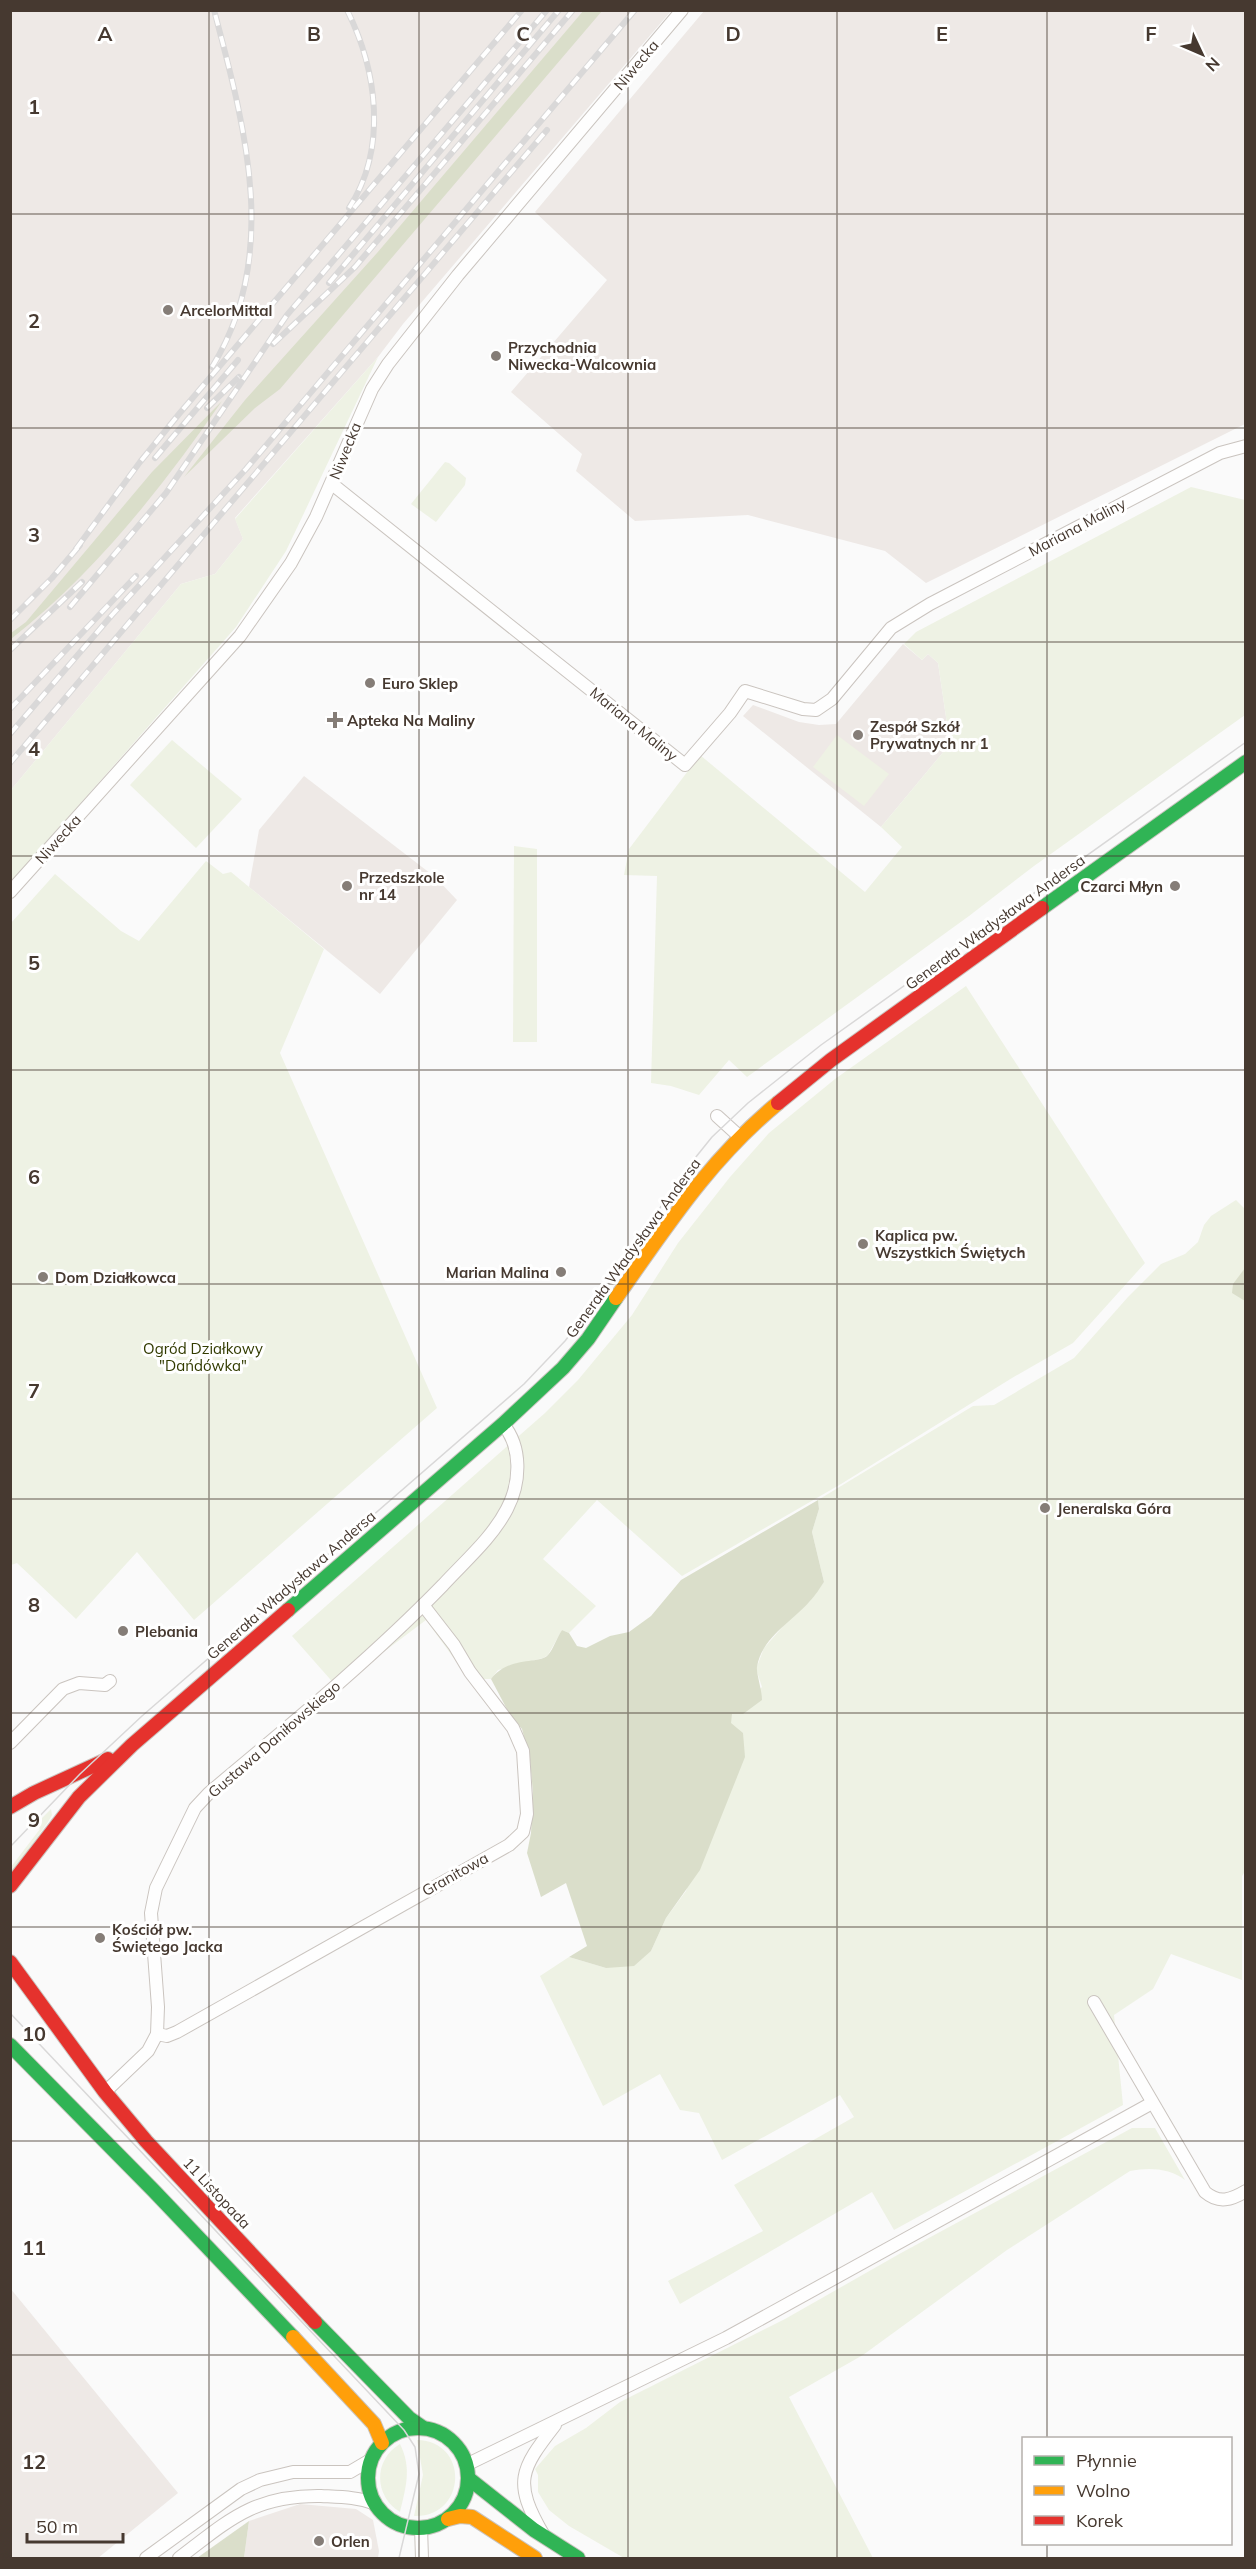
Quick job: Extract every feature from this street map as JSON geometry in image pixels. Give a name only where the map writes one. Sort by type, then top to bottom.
[{"type":"main road","name":"Generała Władysława Andersa","points":[[10,1886],[79,1797],[132,1745],[503,1424],[563,1368],[588,1339],[693,1189],[740,1136],[831,1060],[1245,762]]},
{"type":"main road","name":"Generała Władysława Andersa","points":[[10,1807],[38,1791],[89,1770],[132,1745]]},
{"type":"main road","name":"11 Listopada","points":[[10,1962],[105,2092],[146,2141],[356,2366],[409,2418],[422,2427]]},
{"type":"main road","points":[[10,2045],[154,2191],[363,2411],[374,2424],[382,2443]]},
{"type":"main road","points":[[448,2518],[463,2500],[467,2472],[462,2454],[452,2442],[422,2427],[401,2431],[382,2443],[372,2459],[368,2482],[381,2512],[395,2522],[421,2527],[448,2518],[472,2517],[535,2559]]},
{"type":"main road","points":[[467,2472],[545,2537],[578,2559]]},
{"type":"street","name":"Niwecka","points":[[10,892],[240,636],[291,563],[332,484],[350,435],[372,389],[406,338],[682,10]]},
{"type":"street","name":"Mariana Maliny","points":[[332,484],[685,765],[730,713],[745,691],[802,709],[816,710],[832,699],[891,628],[930,604],[1220,453],[1245,446]]},
{"type":"street","points":[[717,1116],[740,1136]]},
{"type":"street","name":"Gustawa Daniłowskiego","points":[[157,2034],[158,2007],[151,1913],[156,1888],[195,1808],[209,1793],[386,1643],[494,1530],[508,1508],[515,1488],[518,1468],[515,1443],[503,1424]]},
{"type":"street","name":"Granitowa","points":[[157,2034],[167,2036],[177,2032],[509,1845],[523,1832],[527,1814],[525,1764],[520,1742],[513,1728],[423,1605]]},
{"type":"street","points":[[10,1743],[63,1689],[79,1683],[105,1685],[110,1681]]},
{"type":"street","points":[[1094,2002],[1205,2192],[1215,2199],[1225,2200],[1245,2191]]},
{"type":"street","points":[[105,2092],[148,2051],[157,2034]]},
{"type":"street","points":[[467,2472],[558,2421],[726,2338],[1152,2103]]},
{"type":"street","points":[[545,2537],[527,2504],[523,2478],[533,2453],[558,2421]]},
{"type":"street","points":[[146,2559],[241,2489],[260,2480],[293,2472],[350,2472],[372,2459]]},
{"type":"street","points":[[180,2559],[232,2519],[250,2508],[273,2500],[295,2496],[331,2496],[357,2498],[376,2504]]},
{"type":"street","points":[[421,2527],[422,2559]]},
{"type":"shaded area","name":"ArcelorMittal","points":[[10,11],[671,11],[403,324],[378,357],[235,518],[243,539],[215,574],[181,584],[11,790]]},
{"type":"shaded area","points":[[704,11],[1245,11],[1245,424],[926,583],[885,551],[748,515],[635,521],[576,471],[582,454],[511,392],[607,280],[535,212]]},
{"type":"shaded area","name":"Zespół Szkół Prywatnych nr 1","points":[[903,644],[922,660],[928,654],[938,663],[950,744],[881,827],[743,716],[753,705],[799,722],[819,725],[836,724]]},
{"type":"shaded area","name":"Przedszkole nr 14","points":[[304,776],[435,877],[457,900],[380,994],[249,887],[259,830]]},
{"type":"shaded area","points":[[10,2288],[178,2493],[98,2558],[11,2558]]},
{"type":"shaded area","points":[[300,2504],[356,2509],[373,2520],[379,2551],[378,2558],[244,2558],[249,2521]]},
{"type":"green space","points":[[584,10],[602,11],[280,389],[255,408],[184,477],[245,400],[377,253]]},
{"type":"green space","points":[[378,357],[286,551],[236,627],[11,882],[11,790],[181,584],[215,574],[243,539],[235,519]]},
{"type":"green space","points":[[222,401],[151,498],[99,558],[42,613],[11,639],[11,633],[26,622],[152,472]]},
{"type":"green space","points":[[445,462],[466,478],[465,485],[436,522],[411,504]]},
{"type":"green space","points":[[1191,487],[1245,500],[1245,715],[1034,866],[747,1077],[729,1060],[699,1095],[671,1086],[651,1083],[657,876],[624,875],[629,849],[700,755],[865,892],[902,847],[881,827],[950,744],[938,663],[928,654],[922,660],[904,644],[916,632]]},
{"type":"green space","points":[[837,735],[889,774],[864,806],[813,767]]},
{"type":"green space","points":[[172,740],[242,799],[196,848],[130,785]]},
{"type":"green space","points":[[514,846],[537,849],[537,1042],[513,1042]]},
{"type":"green space","name":"Ogród Działkowy \"Dańdówka\"","points":[[206,861],[223,874],[231,872],[324,949],[280,1053],[437,1408],[194,1620],[137,1552],[76,1619],[17,1563],[11,1565],[11,923],[55,874],[121,931],[139,941]]},
{"type":"green space","points":[[966,986],[1145,1263],[1073,1343],[841,1484],[682,1576],[597,1500],[543,1559],[596,1606],[569,1633],[562,1630],[548,1655],[543,1658],[498,1670],[491,1679],[469,1679],[426,1620],[337,1687],[292,1636],[545,1413],[578,1380],[632,1315],[678,1243],[730,1177],[769,1133],[835,1079]]},
{"type":"green space","points":[[1236,1200],[1245,1209],[1246,1870],[1242,1876],[1242,1980],[1171,1954],[1153,1989],[1114,2015],[1123,2105],[894,2230],[872,2192],[680,2304],[668,2281],[763,2231],[734,2185],[854,2117],[840,2095],[722,2160],[699,2113],[680,2110],[660,2074],[603,2106],[540,1976],[569,1957],[606,1968],[651,1951],[666,1918],[686,1891],[732,1714],[762,1687],[756,1669],[764,1648],[792,1616],[809,1602],[824,1582],[812,1532],[819,1509],[818,1500],[973,1406],[994,1405],[1074,1358],[1128,1297],[1161,1264],[1185,1254],[1198,1242],[1204,1225],[1211,1216]]},
{"type":"green space","points":[[1245,1268],[1246,1301],[1232,1293],[1233,1284]]},
{"type":"green space","points":[[818,1500],[819,1509],[812,1532],[824,1582],[803,1609],[771,1638],[760,1656],[757,1673],[762,1700],[743,1714],[732,1714],[731,1723],[743,1733],[745,1757],[700,1870],[666,1918],[651,1951],[634,1966],[606,1968],[569,1957],[587,1946],[566,1883],[541,1897],[527,1853],[531,1833],[533,1792],[530,1760],[522,1729],[510,1715],[491,1679],[499,1671],[515,1663],[544,1658],[552,1650],[562,1630],[569,1633],[577,1646],[586,1648],[610,1636],[629,1632],[651,1616],[681,1580]]},
{"type":"green space","points":[[51,1809],[52,1815],[48,1822],[11,1874],[11,1867],[40,1829],[36,1824]]},
{"type":"green space","points":[[1132,2128],[1155,2128],[1185,2180],[1173,2173],[1159,2170],[1130,2171],[1007,2250],[863,2355],[789,2397],[873,2558],[624,2558],[569,2526],[549,2510],[538,2492],[538,2475],[535,2469],[555,2446],[586,2428],[620,2402],[785,2319],[901,2253]]},
{"type":"green space","points":[[417,2440],[434,2444],[446,2453],[453,2465],[455,2479],[452,2493],[444,2505],[432,2513],[414,2516],[423,2475]]},
{"type":"green space","points":[[400,2444],[407,2469],[400,2512],[385,2497],[380,2478],[385,2459]]},
{"type":"green space","points":[[249,2521],[244,2558],[197,2558]]},
{"type":"tram line","points":[[10,1847],[80,1774],[142,1716],[524,1384],[565,1341],[605,1289],[687,1168],[712,1137],[748,1103],[821,1045],[1246,742]]},
{"type":"tram line","points":[[10,2013],[404,2430],[415,2447],[419,2474],[399,2558]]},
{"type":"railway","points":[[212,367],[233,325],[246,281],[251,236],[251,191],[245,145],[226,54],[214,10]]},
{"type":"railway","points":[[347,10],[365,58],[374,109],[369,160],[361,185],[349,208]]},
{"type":"railway","points":[[76,549],[140,462],[179,414],[522,10]]},
{"type":"railway","points":[[70,607],[166,493],[287,315],[547,10]]},
{"type":"railway","points":[[329,283],[559,10]]},
{"type":"railway","points":[[273,344],[355,267],[573,10]]},
{"type":"railway","points":[[10,734],[112,615],[246,469],[635,10]]},
{"type":"railway","points":[[10,763],[547,130]]},
{"type":"railway","points":[[155,458],[238,360]]},
{"type":"railway","points":[[207,408],[239,377]]},
{"type":"railway","points":[[10,620],[52,578],[80,545]]},
{"type":"railway","points":[[10,709],[136,576]]},
{"type":"railway","points":[[10,650],[82,582]]},
{"type":"traffic: fast","points":[[1042,908],[1246,762]]},
{"type":"traffic: fast","points":[[288,1610],[503,1424],[563,1368],[588,1339],[616,1298]]},
{"type":"traffic: fast","points":[[10,2045],[293,2337]]},
{"type":"traffic: fast","points":[[315,2322],[409,2418],[422,2427]]},
{"type":"traffic: fast","points":[[418,2428],[437,2432],[453,2443],[464,2459],[468,2478],[464,2497],[453,2513],[437,2524],[418,2528],[399,2524],[383,2513],[372,2497],[368,2478],[372,2459],[383,2443],[399,2432],[418,2428]]},
{"type":"traffic: fast","points":[[468,2478],[534,2530],[578,2558]]},
{"type":"traffic: slow","points":[[616,1298],[690,1195],[731,1147],[778,1103]]},
{"type":"traffic: slow","points":[[293,2337],[374,2424],[382,2443]]},
{"type":"traffic: slow","points":[[448,2519],[460,2516],[472,2517],[535,2558]]},
{"type":"traffic: jam","points":[[778,1103],[831,1060],[1042,908]]},
{"type":"traffic: jam","points":[[10,1886],[79,1797],[132,1745],[288,1610]]},
{"type":"traffic: jam","points":[[10,1807],[34,1793],[108,1759]]},
{"type":"traffic: jam","points":[[10,1962],[105,2092],[146,2141],[315,2322]]},
{"type":"place","name":"ArcelorMittal","points":[[168,310]]},
{"type":"place","name":"Przychodnia Niwecka-Walcownia","points":[[496,356]]},
{"type":"place","name":"Euro Sklep","points":[[370,683]]},
{"type":"place","name":"Apteka Na Maliny","points":[[335,720]]},
{"type":"place","name":"Zespół Szkół Prywatnych nr 1","points":[[858,735]]},
{"type":"place","name":"Przedszkole nr 14","points":[[347,886]]},
{"type":"place","name":"Czarci Młyn","points":[[1175,886]]},
{"type":"place","name":"Kaplica pw. Wszystkich Świętych","points":[[863,1244]]},
{"type":"place","name":"Marian Malina","points":[[561,1272]]},
{"type":"place","name":"Dom Działkowca","points":[[43,1277]]},
{"type":"place","name":"Jeneralska Góra","points":[[1045,1508]]},
{"type":"place","name":"Plebania","points":[[123,1631]]},
{"type":"place","name":"Kościół pw. Świętego Jacka","points":[[100,1938]]},
{"type":"place","name":"Orlen","points":[[319,2541]]}]
